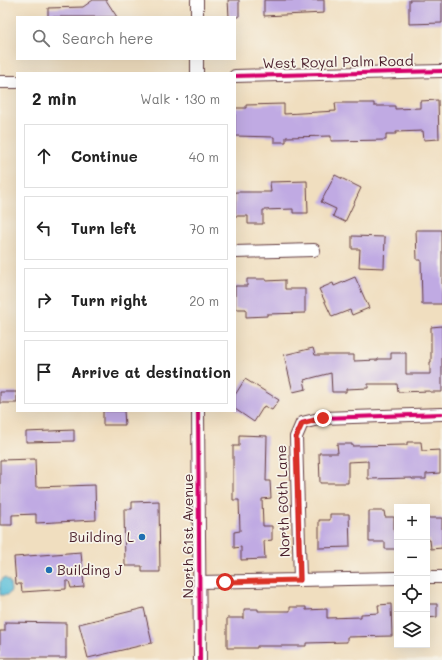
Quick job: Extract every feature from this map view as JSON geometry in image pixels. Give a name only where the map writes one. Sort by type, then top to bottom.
[{"type":"street","points":[[197,0],[197,16]]},
{"type":"street","points":[[197,60],[197,72]]},
{"type":"street","name":"West Royal Palm Road","points":[[236,76],[442,71]]},
{"type":"street","points":[[0,82],[16,82]]},
{"type":"street","points":[[236,252],[314,250]]},
{"type":"street","name":"North 61st Avenue","points":[[198,412],[200,660]]},
{"type":"street","name":"North 60th Lane","points":[[300,580],[296,437],[302,424],[323,418],[442,414]]},
{"type":"street","points":[[430,578],[442,577]]},
{"type":"street","points":[[200,582],[394,578]]},
{"type":"water","points":[[4,577],[10,582],[11,591],[8,595],[0,595],[0,582]]},
{"type":"building","points":[[93,0],[106,0],[116,16],[48,16],[48,8],[83,7]]},
{"type":"building","points":[[228,0],[239,0],[239,17],[229,16]]},
{"type":"building","points":[[264,0],[324,0],[324,13],[264,16]]},
{"type":"building","points":[[409,0],[442,0],[442,23],[409,24]]},
{"type":"building","points":[[438,100],[439,139],[424,140],[423,131],[386,134],[386,140],[331,141],[331,136],[286,137],[286,142],[274,142],[274,137],[236,136],[236,108],[246,108],[246,105],[284,104],[284,114],[336,111],[335,103],[374,103],[374,106],[395,106],[395,109],[420,108],[420,101]]},
{"type":"building","points":[[335,175],[361,188],[345,222],[333,216],[336,209],[321,202]]},
{"type":"building","points":[[307,181],[308,213],[293,213],[293,209],[263,210],[263,224],[248,224],[248,216],[236,216],[236,192],[271,192],[270,182]]},
{"type":"building","points":[[416,230],[442,230],[442,304],[422,304],[421,260],[417,260]]},
{"type":"building","points":[[352,236],[385,237],[384,268],[359,267],[360,249],[352,249]]},
{"type":"building","points":[[355,277],[369,308],[352,315],[350,310],[332,317],[319,289],[333,283],[334,286]]},
{"type":"building","points":[[247,279],[266,279],[266,281],[285,280],[285,289],[305,289],[305,313],[267,314],[267,316],[246,317],[246,309],[236,309],[236,286],[247,286]]},
{"type":"building","points":[[442,326],[442,392],[398,392],[397,384],[368,384],[368,388],[346,389],[346,392],[332,392],[331,373],[304,380],[306,389],[293,392],[284,355],[313,348],[315,355],[354,355],[354,361],[391,359],[391,353],[406,353],[406,374],[430,374],[431,327]]},
{"type":"building","points":[[245,379],[279,400],[272,410],[264,406],[254,422],[236,410],[236,393]]},
{"type":"building","points":[[0,392],[16,392],[16,403],[0,403]]},
{"type":"building","points":[[103,412],[124,412],[125,425],[103,425]]},
{"type":"building","points":[[74,430],[74,441],[26,442],[26,432]]},
{"type":"building","points":[[239,435],[267,436],[266,481],[270,481],[271,498],[262,499],[263,526],[272,526],[272,540],[264,541],[265,559],[241,560],[241,547],[234,548],[234,532],[240,531],[239,500],[233,500],[233,446],[239,446]]},
{"type":"building","points":[[407,442],[421,442],[422,451],[440,450],[440,473],[426,474],[426,479],[368,479],[368,461],[348,462],[348,483],[320,483],[319,453],[338,453],[337,444],[352,444],[352,446],[407,445]]},
{"type":"building","points":[[35,459],[36,487],[95,485],[96,520],[36,523],[36,514],[12,515],[12,525],[0,525],[0,460]]},
{"type":"building","name":"Building L","points":[[159,501],[160,572],[142,572],[142,566],[125,566],[124,509],[132,509],[132,502]]},
{"type":"building","points":[[369,511],[384,511],[385,517],[394,517],[394,549],[385,549],[385,542],[369,542]]},
{"type":"building","points":[[330,514],[349,514],[350,547],[319,548],[319,520],[330,520]]},
{"type":"building","points":[[430,518],[442,518],[442,548],[431,549]]},
{"type":"building","name":"Building J","points":[[81,552],[84,587],[71,588],[69,581],[66,581],[66,589],[22,592],[21,584],[16,584],[14,557]]},
{"type":"building","points":[[391,604],[392,636],[347,637],[347,642],[306,643],[306,646],[257,646],[257,648],[227,648],[227,618],[244,618],[244,609],[258,609],[258,611],[290,611],[290,607],[306,607],[306,610],[327,609],[327,618],[361,617],[361,614],[379,613],[378,605]]},
{"type":"building","points":[[430,604],[437,604],[437,617],[430,618]]},
{"type":"building","points":[[144,608],[152,643],[88,658],[79,624]]},
{"type":"building","points":[[5,622],[66,623],[66,658],[0,658],[0,631],[5,631]]},
{"type":"cycle path","points":[[236,76],[442,71]]},
{"type":"cycle path","points":[[198,412],[200,660]]},
{"type":"cycle path","points":[[300,580],[296,437],[302,423],[323,418],[442,414]]},
{"type":"place","name":"Building L","points":[[142,537]]},
{"type":"place","name":"Building J","points":[[49,570]]},
{"type":"route","points":[[225,582],[300,580],[296,437],[302,424],[323,418]]}]
